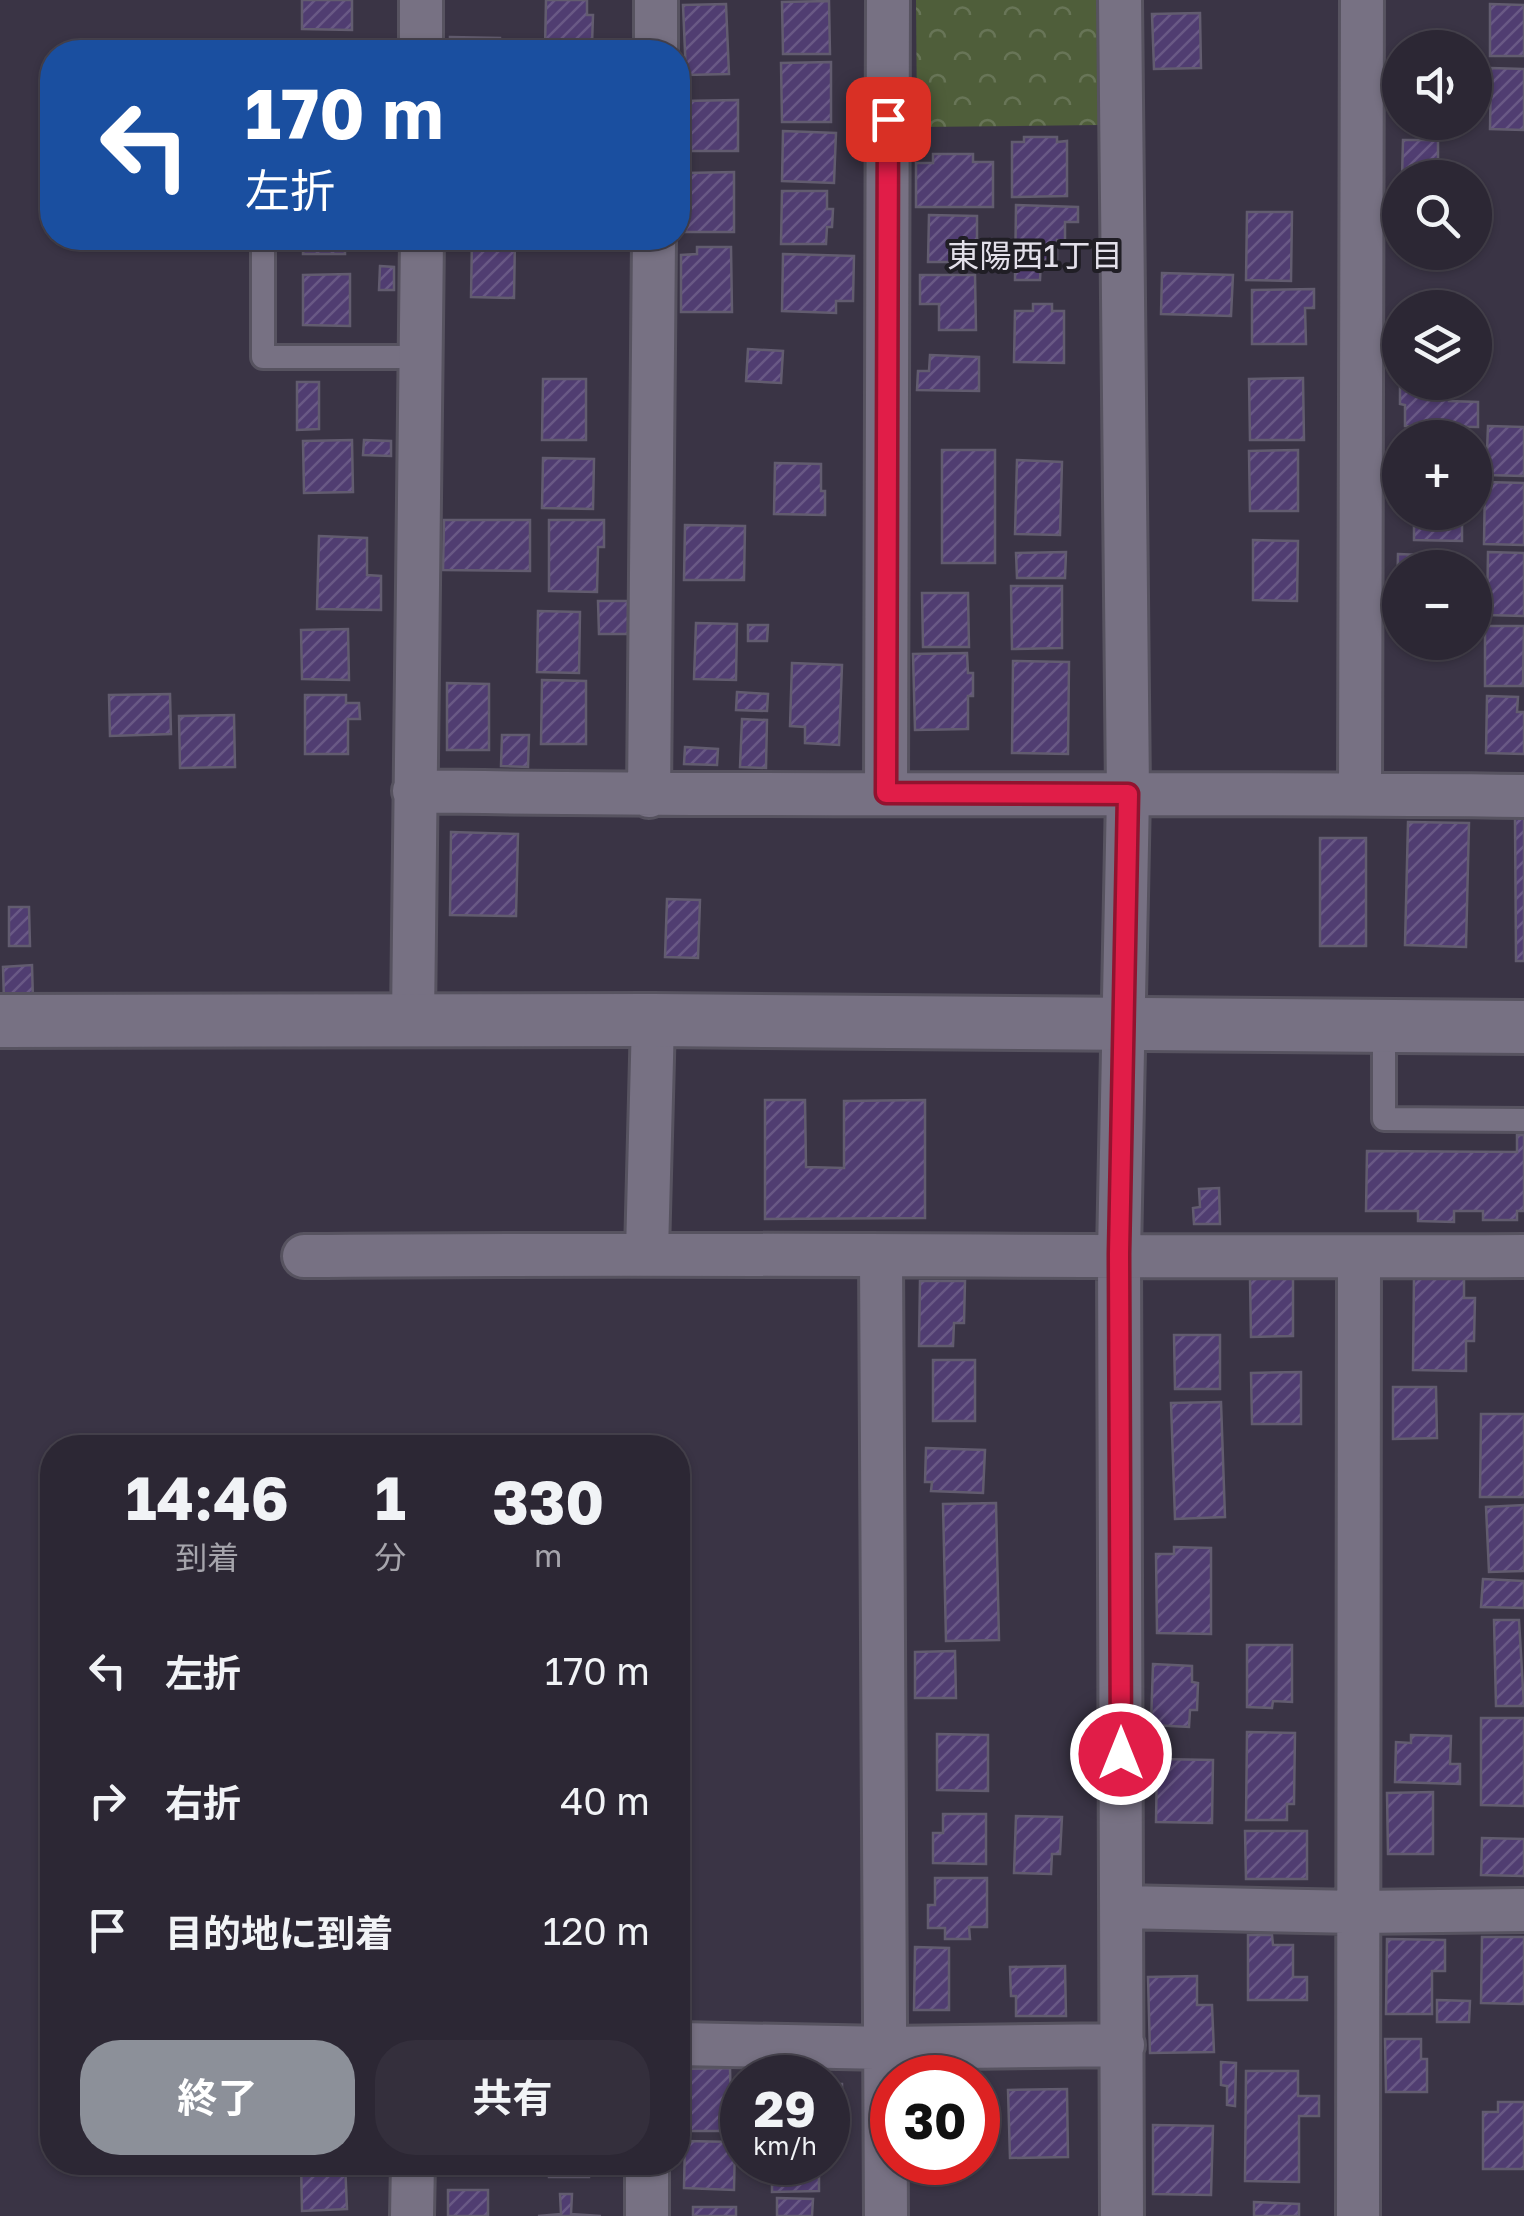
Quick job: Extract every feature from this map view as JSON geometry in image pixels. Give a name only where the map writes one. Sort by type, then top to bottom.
[{"type":"street","points":[[421,0],[421,40]]},
{"type":"street","points":[[656,0],[656,40]]},
{"type":"street","points":[[886,793],[888,0]]},
{"type":"street","points":[[1120,0],[1128,794],[1119,1254],[1122,2216]]},
{"type":"street","points":[[1360,794],[1362,0]]},
{"type":"street","points":[[414,1020],[422,250]]},
{"type":"street","points":[[649,796],[654,250]]},
{"type":"street","points":[[414,791],[649,796],[1524,796]]},
{"type":"street","points":[[647,1252],[653,1020]]},
{"type":"street","points":[[0,1021],[653,1020],[1524,1027]]},
{"type":"street","points":[[304,1256],[647,1252],[1524,1256]]},
{"type":"street","points":[[882,1256],[886,2216]]},
{"type":"street","points":[[1358,2216],[1359,1257]]},
{"type":"street","points":[[1122,1908],[1524,1910]]},
{"type":"street","points":[[690,2044],[887,2048],[1123,2044]]},
{"type":"street","points":[[412,2175],[412,2216]]},
{"type":"street","points":[[647,2175],[647,2216]]},
{"type":"lane","points":[[263,250],[263,357],[422,357]]},
{"type":"lane","points":[[1384,1026],[1384,1119],[1524,1120]]},
{"type":"green space","points":[[916,0],[1098,0],[1099,125],[917,127]]},
{"type":"building","points":[[302,0],[352,0],[352,30],[302,29]]},
{"type":"building","points":[[546,0],[587,0],[587,15],[593,15],[592,40],[545,40]]},
{"type":"building","points":[[829,1],[830,54],[783,54],[782,2]]},
{"type":"building","points":[[726,4],[729,74],[690,75],[690,40],[684,40],[683,5]]},
{"type":"building","points":[[1490,4],[1524,5],[1524,56],[1492,56]]},
{"type":"building","points":[[1200,13],[1201,68],[1154,69],[1152,14]]},
{"type":"building","points":[[450,37],[500,38],[500,40]]},
{"type":"building","points":[[831,62],[831,122],[782,122],[781,63]]},
{"type":"building","points":[[1492,68],[1524,69],[1524,130],[1492,129]]},
{"type":"building","points":[[738,100],[738,151],[691,151],[690,101]]},
{"type":"building","points":[[783,131],[836,133],[834,183],[782,181]]},
{"type":"building","points":[[1024,137],[1057,137],[1057,142],[1067,141],[1067,196],[1012,197],[1012,142],[1024,142]]},
{"type":"building","points":[[1403,140],[1438,140],[1438,160],[1402,160]]},
{"type":"building","points":[[933,154],[973,154],[973,162],[993,162],[993,207],[916,207],[916,163],[933,163]]},
{"type":"building","points":[[734,172],[734,232],[690,232],[690,173]]},
{"type":"building","points":[[782,191],[827,191],[827,209],[833,209],[826,244],[781,244]]},
{"type":"building","points":[[1016,205],[1078,207],[1078,222],[1065,222],[1065,241],[1057,240],[1057,261],[1041,260],[1040,280],[1015,280]]},
{"type":"building","points":[[1247,212],[1292,212],[1291,281],[1246,280]]},
{"type":"building","points":[[929,215],[977,216],[977,262],[928,262]]},
{"type":"building","points":[[697,247],[731,247],[732,312],[681,312],[681,255],[697,254]]},
{"type":"building","points":[[303,250],[345,250],[345,254],[303,254]]},
{"type":"building","points":[[472,250],[515,250],[514,298],[471,297]]},
{"type":"building","points":[[783,254],[854,256],[853,301],[836,301],[836,313],[782,311]]},
{"type":"building","points":[[380,266],[394,267],[394,290],[379,290]]},
{"type":"building","points":[[1162,273],[1233,275],[1231,316],[1161,314]]},
{"type":"building","points":[[350,274],[350,326],[303,325],[303,275]]},
{"type":"building","points":[[920,275],[975,275],[976,330],[939,330],[939,304],[920,304]]},
{"type":"building","points":[[1314,289],[1314,308],[1305,308],[1306,344],[1252,344],[1252,290]]},
{"type":"building","points":[[1033,304],[1052,304],[1052,311],[1064,311],[1064,363],[1014,362],[1015,311],[1033,311]]},
{"type":"building","points":[[748,349],[783,351],[781,383],[746,381]]},
{"type":"building","points":[[930,355],[979,357],[979,391],[917,390],[918,371],[929,371]]},
{"type":"building","points":[[1303,378],[1304,440],[1250,440],[1249,379]]},
{"type":"building","points":[[543,379],[586,379],[586,440],[542,440]]},
{"type":"building","points":[[297,382],[319,382],[319,429],[297,430]]},
{"type":"building","points":[[1400,400],[1478,402],[1478,420],[1405,420],[1405,405]]},
{"type":"building","points":[[1492,426],[1524,427],[1524,476],[1492,475]]},
{"type":"building","points":[[352,440],[353,492],[304,493],[303,441]]},
{"type":"building","points":[[364,440],[391,441],[391,456],[363,455]]},
{"type":"building","points":[[942,450],[995,450],[995,563],[942,563]]},
{"type":"building","points":[[1298,450],[1298,511],[1250,511],[1249,451]]},
{"type":"building","points":[[543,458],[594,459],[593,509],[542,508]]},
{"type":"building","points":[[1017,460],[1062,462],[1060,535],[1015,534]]},
{"type":"building","points":[[775,463],[821,464],[825,515],[774,514]]},
{"type":"building","points":[[1492,482],[1524,483],[1524,545],[1484,544],[1484,530],[1492,530]]},
{"type":"building","points":[[444,520],[530,520],[530,571],[443,570]]},
{"type":"building","points":[[549,520],[604,520],[604,547],[598,547],[597,592],[549,591]]},
{"type":"building","points":[[685,525],[745,526],[744,580],[684,580]]},
{"type":"building","points":[[1414,530],[1462,530],[1462,541],[1414,540]]},
{"type":"building","points":[[319,536],[367,538],[367,575],[381,576],[381,610],[317,609]]},
{"type":"building","points":[[1253,540],[1298,541],[1297,601],[1253,600]]},
{"type":"building","points":[[1066,552],[1065,578],[1017,578],[1016,553]]},
{"type":"building","points":[[1492,552],[1524,553],[1524,616],[1492,615]]},
{"type":"building","points":[[1011,586],[1062,586],[1062,648],[1012,649]]},
{"type":"building","points":[[922,593],[968,593],[969,647],[923,647]]},
{"type":"building","points":[[598,601],[628,601],[628,634],[599,634]]},
{"type":"building","points":[[538,611],[580,612],[579,673],[537,672]]},
{"type":"building","points":[[696,623],[737,624],[736,680],[694,679]]},
{"type":"building","points":[[748,625],[768,625],[767,641],[748,641]]},
{"type":"building","points":[[1492,626],[1524,626],[1523,686],[1485,686],[1485,660],[1492,660]]},
{"type":"building","points":[[348,629],[349,680],[302,679],[301,630]]},
{"type":"building","points":[[967,653],[968,673],[973,673],[968,729],[915,730],[913,654]]},
{"type":"building","points":[[1013,661],[1069,662],[1068,754],[1012,753]]},
{"type":"building","points":[[792,663],[842,665],[839,745],[805,743],[805,727],[790,726]]},
{"type":"building","points":[[542,680],[586,681],[586,744],[541,744]]},
{"type":"building","points":[[447,683],[489,684],[489,750],[447,750]]},
{"type":"building","points":[[737,692],[768,694],[767,711],[736,710]]},
{"type":"building","points":[[170,694],[171,734],[110,736],[109,695]]},
{"type":"building","points":[[305,695],[346,695],[346,703],[359,703],[360,719],[348,719],[348,754],[305,754]]},
{"type":"building","points":[[1487,696],[1518,697],[1517,712],[1524,712],[1524,754],[1486,753]]},
{"type":"building","points":[[234,715],[235,767],[180,768],[179,716]]},
{"type":"building","points":[[742,719],[767,720],[766,768],[740,767]]},
{"type":"building","points":[[502,735],[529,735],[528,767],[501,766]]},
{"type":"building","points":[[685,747],[718,749],[717,765],[684,764]]},
{"type":"building","points":[[1515,818],[1524,818],[1524,961],[1516,961]]},
{"type":"building","points":[[1408,822],[1469,823],[1466,947],[1405,945]]},
{"type":"building","points":[[451,832],[518,834],[516,916],[450,915]]},
{"type":"building","points":[[1320,838],[1366,838],[1366,946],[1320,946]]},
{"type":"building","points":[[667,899],[700,900],[698,958],[665,957]]},
{"type":"building","points":[[9,907],[29,907],[30,946],[9,946]]},
{"type":"building","points":[[32,965],[33,1001],[4,1002],[3,967]]},
{"type":"building","points":[[765,1100],[805,1100],[806,1167],[844,1168],[844,1101],[925,1100],[925,1218],[765,1219]]},
{"type":"building","points":[[1517,1135],[1524,1135],[1524,1211],[1517,1211],[1517,1220],[1483,1220],[1483,1211],[1454,1211],[1454,1222],[1418,1221],[1418,1211],[1366,1211],[1367,1151],[1517,1152]]},
{"type":"building","points":[[1219,1188],[1220,1224],[1194,1224],[1193,1208],[1200,1207],[1199,1189]]},
{"type":"building","points":[[1414,1274],[1464,1274],[1464,1298],[1475,1298],[1474,1341],[1466,1341],[1466,1371],[1413,1370]]},
{"type":"building","points":[[1293,1278],[1293,1336],[1251,1337],[1250,1279]]},
{"type":"building","points":[[920,1281],[965,1281],[964,1323],[954,1323],[953,1346],[919,1346]]},
{"type":"building","points":[[1174,1335],[1220,1335],[1220,1389],[1175,1389]]},
{"type":"building","points":[[933,1360],[975,1360],[975,1421],[933,1421]]},
{"type":"building","points":[[1301,1372],[1301,1424],[1252,1424],[1251,1373]]},
{"type":"building","points":[[1393,1387],[1436,1387],[1437,1438],[1393,1439]]},
{"type":"building","points":[[1221,1402],[1225,1517],[1175,1519],[1171,1403]]},
{"type":"building","points":[[1481,1414],[1524,1414],[1524,1497],[1480,1497]]},
{"type":"building","points":[[926,1448],[985,1450],[983,1493],[931,1491],[932,1482],[925,1482]]},
{"type":"building","points":[[996,1503],[999,1640],[946,1641],[943,1504]]},
{"type":"building","points":[[1524,1505],[1524,1571],[1489,1572],[1486,1507]]},
{"type":"building","points":[[1174,1547],[1211,1548],[1211,1634],[1157,1633],[1156,1554],[1174,1554]]},
{"type":"building","points":[[1483,1579],[1524,1581],[1524,1608],[1481,1607]]},
{"type":"building","points":[[1494,1620],[1519,1620],[1524,1706],[1496,1706]]},
{"type":"building","points":[[1247,1645],[1292,1645],[1292,1702],[1273,1701],[1272,1708],[1247,1707]]},
{"type":"building","points":[[955,1651],[956,1698],[915,1698],[915,1652]]},
{"type":"building","points":[[1153,1664],[1192,1666],[1192,1682],[1198,1683],[1197,1710],[1190,1710],[1189,1727],[1151,1725]]},
{"type":"building","points":[[1481,1718],[1524,1718],[1524,1806],[1481,1805]]},
{"type":"building","points":[[1247,1732],[1295,1733],[1294,1804],[1287,1804],[1287,1820],[1246,1820]]},
{"type":"building","points":[[937,1734],[988,1735],[988,1791],[937,1790]]},
{"type":"building","points":[[1411,1735],[1451,1736],[1450,1764],[1460,1764],[1460,1784],[1395,1782],[1396,1742],[1411,1743]]},
{"type":"building","points":[[1157,1759],[1213,1760],[1212,1823],[1156,1822]]},
{"type":"building","points":[[1433,1792],[1433,1854],[1388,1854],[1387,1793]]},
{"type":"building","points":[[943,1814],[986,1814],[986,1864],[933,1863],[933,1833],[943,1833]]},
{"type":"building","points":[[1016,1816],[1062,1817],[1060,1854],[1052,1854],[1051,1874],[1014,1873]]},
{"type":"building","points":[[1245,1831],[1307,1831],[1307,1879],[1246,1879]]},
{"type":"building","points":[[1482,1838],[1524,1839],[1524,1876],[1481,1875]]},
{"type":"building","points":[[935,1878],[987,1878],[987,1927],[969,1927],[970,1939],[945,1939],[945,1928],[928,1928],[928,1905],[935,1905]]},
{"type":"building","points":[[1248,1935],[1272,1935],[1273,1945],[1293,1945],[1293,1977],[1307,1977],[1307,2000],[1248,2000]]},
{"type":"building","points":[[1482,1937],[1524,1937],[1524,2004],[1481,2003]]},
{"type":"building","points":[[1387,1939],[1445,1940],[1445,1971],[1432,1971],[1432,2014],[1386,2014]]},
{"type":"building","points":[[915,1947],[949,1948],[949,2010],[914,2010]]},
{"type":"building","points":[[1065,1966],[1066,2016],[1016,2016],[1010,1967]]},
{"type":"building","points":[[1197,1976],[1197,2005],[1212,2005],[1214,2052],[1150,2053],[1148,1977]]},
{"type":"building","points":[[1437,2000],[1470,2001],[1469,2022],[1437,2022]]},
{"type":"building","points":[[1385,2039],[1421,2039],[1421,2059],[1427,2059],[1427,2092],[1386,2092]]},
{"type":"building","points":[[1221,2062],[1236,2063],[1235,2106],[1227,2105],[1227,2086],[1221,2085]]},
{"type":"building","points":[[720,2068],[720,2131],[690,2131],[690,2069]]},
{"type":"building","points":[[1246,2071],[1298,2071],[1298,2096],[1319,2096],[1319,2116],[1299,2116],[1299,2182],[1245,2181]]},
{"type":"building","points":[[1067,2089],[1068,2157],[1010,2158],[1008,2090]]},
{"type":"building","points":[[1498,2102],[1524,2102],[1524,2169],[1483,2169],[1483,2112],[1498,2112]]},
{"type":"building","points":[[1153,2125],[1213,2126],[1211,2195],[1153,2194]]},
{"type":"building","points":[[690,2141],[720,2142],[720,2185],[734,2185],[734,2190],[684,2188],[684,2175],[690,2175]]},
{"type":"building","points":[[301,2175],[346,2175],[347,2209],[302,2211]]},
{"type":"building","points":[[549,2175],[589,2175],[589,2177]]},
{"type":"building","points":[[772,2185],[819,2185],[819,2191],[772,2192]]},
{"type":"building","points":[[448,2190],[488,2190],[488,2216],[448,2216]]},
{"type":"building","points":[[560,2194],[572,2194],[571,2214],[601,2216],[538,2216],[561,2214]]},
{"type":"building","points":[[777,2198],[813,2199],[812,2216],[777,2216]]},
{"type":"building","points":[[1254,2202],[1299,2204],[1299,2216],[1254,2216]]},
{"type":"building","points":[[693,2207],[736,2207],[736,2216],[693,2216]]},
{"type":"district","name":"東陽西1丁目","points":[[1035,255]]},
{"type":"route","points":[[888,119],[886,793],[1128,794],[1119,1254],[1121,1754]]}]
